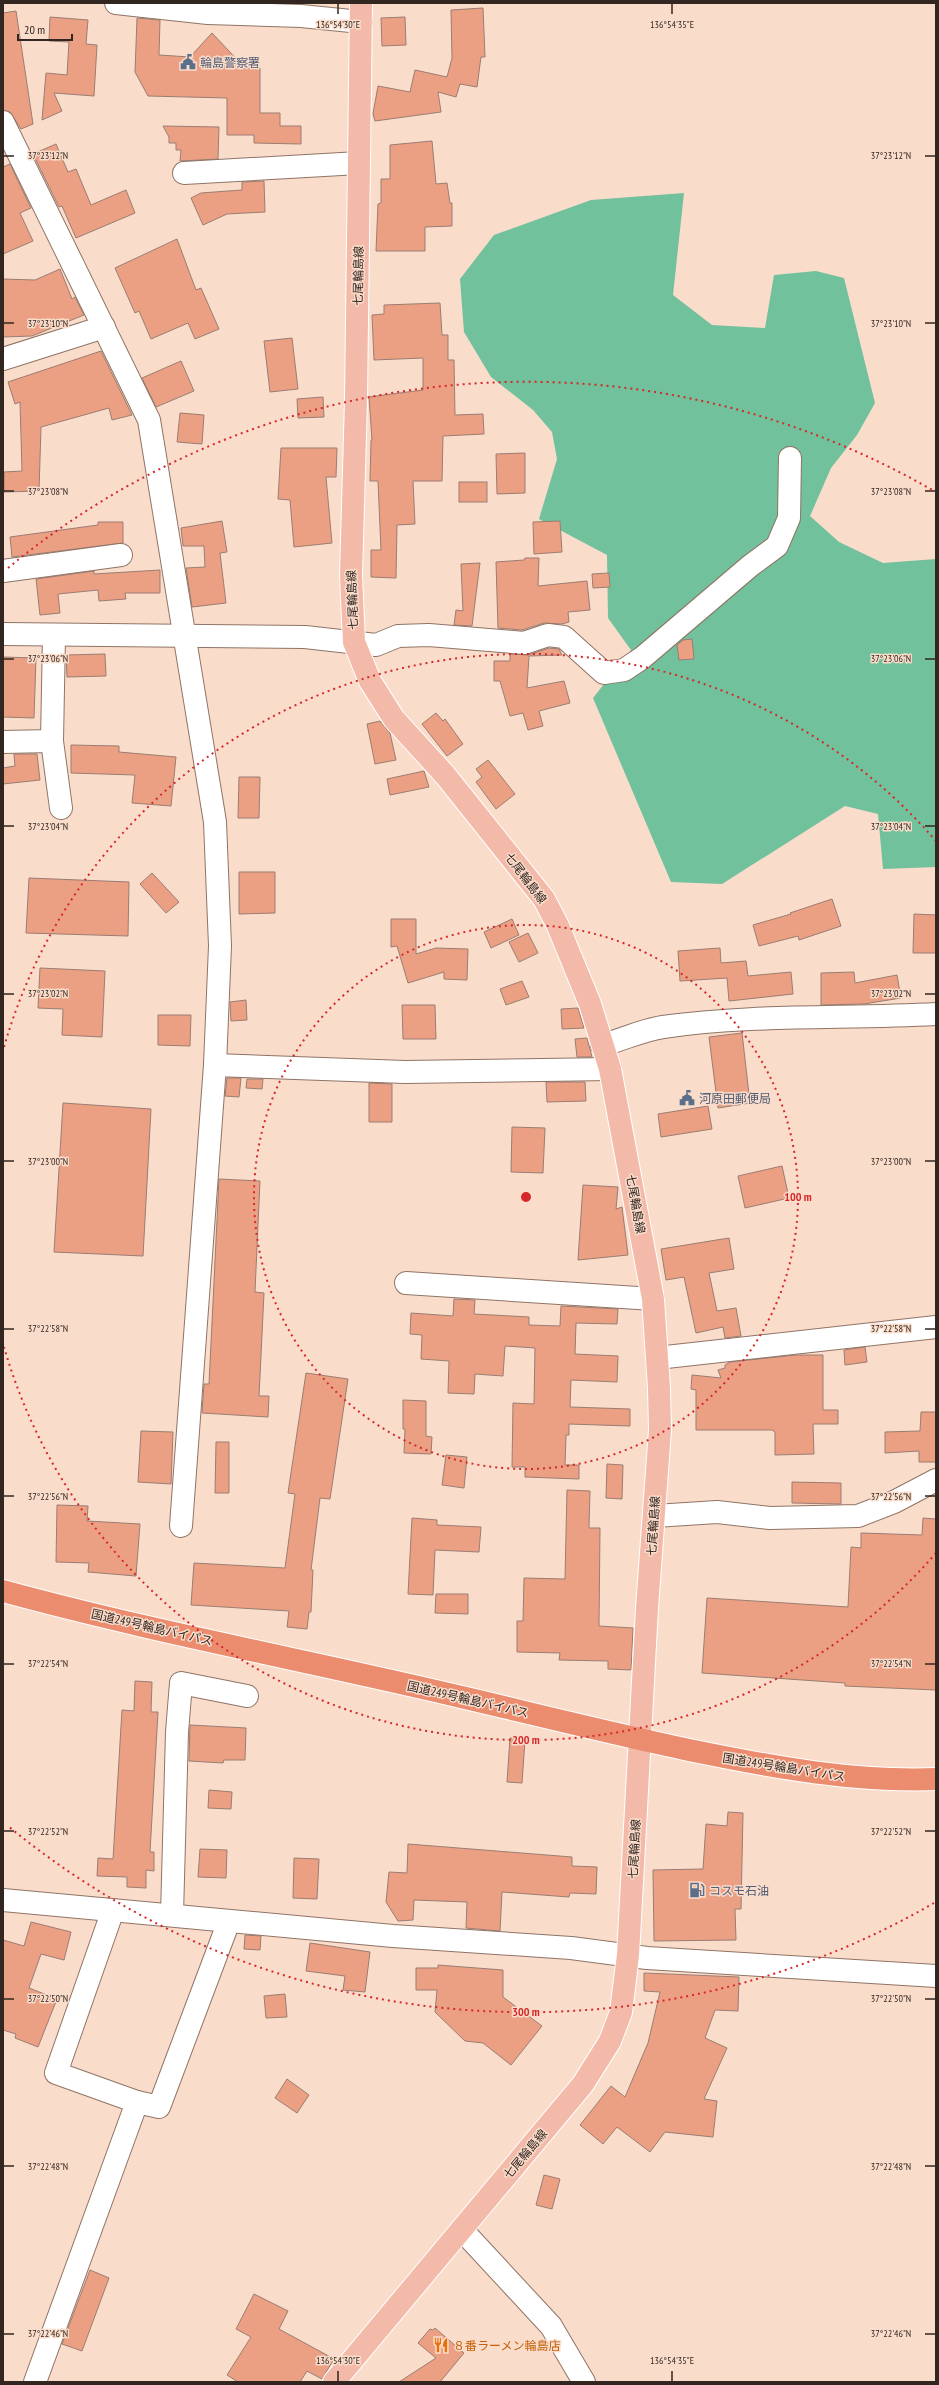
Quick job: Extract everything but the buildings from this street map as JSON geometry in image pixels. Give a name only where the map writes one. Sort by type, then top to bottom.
[{"type":"highway","name":"国道249号輪島バイパス","points":[[3,1591],[44,1602],[640,1739],[802,1772],[893,1781],[936,1779]]},
{"type":"main road","name":"七尾輪島線","points":[[334,2382],[584,2084],[606,2047],[620,2012],[628,1955],[647,1608],[655,1516],[660,1430],[657,1358],[652,1299],[629,1160],[610,1069],[590,1004],[561,933],[544,899],[445,775],[394,719],[370,681],[354,642],[351,575],[361,12]]},
{"type":"street","points":[[116,3],[208,13],[301,16],[361,12]]},
{"type":"street","points":[[3,122],[149,420],[215,822],[220,946],[215,1065],[181,1526]]},
{"type":"street","points":[[184,173],[359,163]]},
{"type":"street","points":[[3,359],[104,327]]},
{"type":"street","points":[[3,634],[305,637],[376,645],[398,636],[428,635],[524,644],[548,635],[564,637],[604,673],[624,670],[642,658],[750,566],[777,546],[789,518],[790,458]]},
{"type":"street","points":[[3,571],[121,555]]},
{"type":"street","points":[[54,635],[52,742],[61,808]]},
{"type":"street","points":[[3,742],[52,742]]},
{"type":"street","points":[[602,1044],[661,1027],[761,1018],[869,1017],[936,1014]]},
{"type":"street","points":[[215,1065],[405,1072],[610,1069]]},
{"type":"street","points":[[406,1283],[652,1299]]},
{"type":"street","points":[[657,1358],[936,1327]]},
{"type":"street","points":[[655,1516],[717,1512],[770,1518],[858,1516],[894,1502],[936,1480]]},
{"type":"street","points":[[172,1915],[177,1732],[181,1683],[247,1696]]},
{"type":"street","points":[[3,1900],[393,1936],[571,1948],[647,1958],[936,1976]]},
{"type":"street","points":[[113,1910],[56,2072],[137,2102],[159,2107],[229,1921]]},
{"type":"street","points":[[34,2382],[137,2102]]},
{"type":"street","points":[[462,2230],[551,2326],[584,2382]]},
{"type":"green space","points":[[684,193],[673,295],[712,325],[765,328],[774,275],[816,271],[844,278],[875,403],[857,435],[831,468],[810,516],[839,542],[883,563],[936,559],[936,867],[883,869],[878,814],[845,806],[722,884],[671,882],[593,698],[631,650],[608,618],[607,555],[539,519],[557,459],[552,432],[533,410],[491,377],[464,332],[460,279],[494,235],[591,200]]},
{"type":"place","name":"輪島警察署","points":[[188,62]]},
{"type":"place","name":"河原田郵便局","points":[[687,1098]]},
{"type":"place","name":"コスモ石油","points":[[697,1890]]},
{"type":"place","name":"８番ラーメン輪島店","points":[[441,2345]]}]
